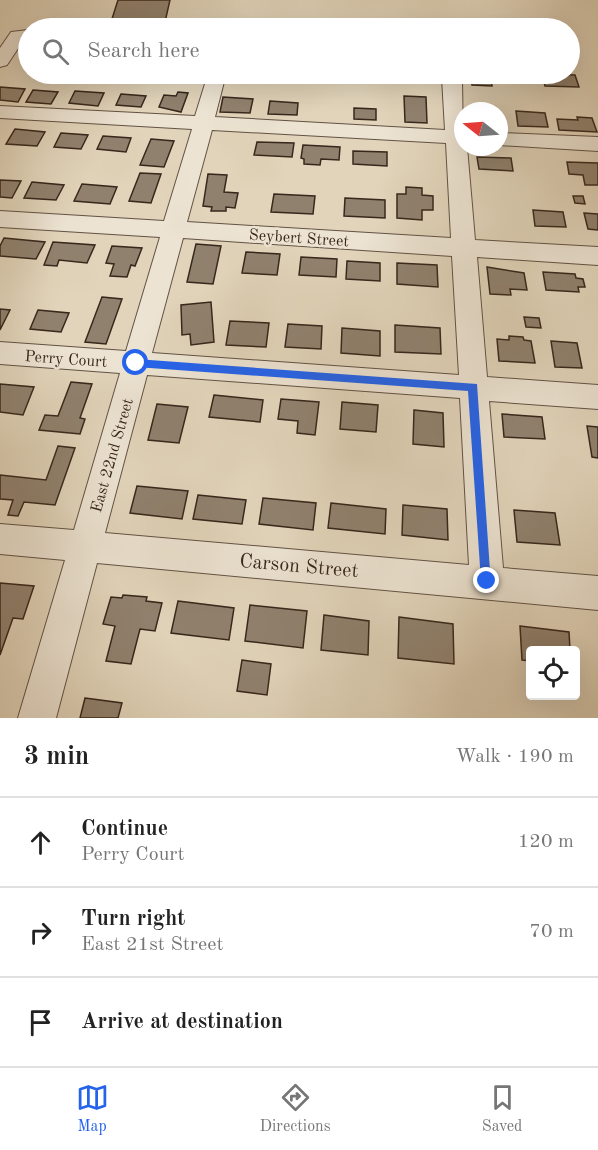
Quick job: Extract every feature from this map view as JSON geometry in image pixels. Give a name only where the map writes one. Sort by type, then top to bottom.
[{"type":"street","points":[[0,61],[18,42]]},
{"type":"street","name":"East 22nd Street","points":[[37,718],[214,84]]},
{"type":"street","points":[[453,84],[455,102]]},
{"type":"street","points":[[0,112],[454,137]]},
{"type":"street","points":[[508,139],[598,144]]},
{"type":"street","points":[[460,156],[487,581]]},
{"type":"street","name":"Seybert Street","points":[[0,219],[598,256]]},
{"type":"street","name":"Perry Court","points":[[0,353],[598,397]]},
{"type":"street","name":"Carson Street","points":[[0,539],[487,581],[598,593]]},
{"type":"building","points":[[118,0],[170,0],[166,18],[112,18]]},
{"type":"building","points":[[492,84],[492,86],[472,85]]},
{"type":"building","points":[[544,84],[578,84],[579,87],[545,86]]},
{"type":"building","points":[[0,87],[25,89],[18,102],[0,100]]},
{"type":"building","points":[[33,90],[58,92],[51,104],[26,102]]},
{"type":"building","points":[[75,91],[104,93],[98,106],[69,103]]},
{"type":"building","points":[[178,92],[188,93],[181,112],[159,107],[164,95],[176,96]]},
{"type":"building","points":[[121,94],[146,96],[141,107],[116,105]]},
{"type":"building","points":[[404,96],[426,97],[427,123],[405,122]]},
{"type":"building","points":[[223,97],[253,99],[250,113],[220,112]]},
{"type":"building","points":[[270,101],[298,103],[297,115],[268,114]]},
{"type":"building","points":[[354,108],[376,109],[376,120],[354,119]]},
{"type":"building","points":[[516,111],[545,113],[548,127],[518,126]]},
{"type":"building","points":[[577,117],[592,118],[597,132],[559,130],[557,119],[578,120]]},
{"type":"building","points":[[15,129],[45,132],[37,146],[6,144]]},
{"type":"building","points":[[61,133],[88,135],[81,149],[54,147]]},
{"type":"building","points":[[103,136],[131,138],[126,152],[97,149]]},
{"type":"building","points":[[151,139],[174,141],[164,167],[140,165]]},
{"type":"building","points":[[257,142],[294,143],[292,157],[254,155]]},
{"type":"building","points":[[303,145],[340,147],[339,160],[321,159],[320,165],[304,164],[304,159],[301,158]]},
{"type":"building","points":[[353,151],[387,152],[387,166],[353,164]]},
{"type":"building","points":[[477,157],[511,158],[513,171],[479,169]]},
{"type":"building","points":[[567,162],[598,163],[598,185],[585,185],[583,175],[569,174]]},
{"type":"building","points":[[140,173],[161,174],[151,203],[129,201]]},
{"type":"building","points":[[208,174],[227,175],[224,192],[238,193],[235,208],[226,207],[226,211],[211,211],[212,207],[203,206]]},
{"type":"building","points":[[0,180],[21,181],[12,198],[0,197]]},
{"type":"building","points":[[32,182],[64,185],[56,200],[24,198]]},
{"type":"building","points":[[82,184],[117,187],[110,204],[74,201]]},
{"type":"building","points":[[406,187],[422,188],[422,195],[433,196],[433,210],[422,210],[422,220],[397,218],[397,194],[406,194]]},
{"type":"building","points":[[274,194],[315,196],[313,214],[271,212]]},
{"type":"building","points":[[573,196],[583,196],[585,204],[575,203]]},
{"type":"building","points":[[345,198],[385,200],[385,218],[344,216]]},
{"type":"building","points":[[533,210],[563,212],[566,227],[535,226]]},
{"type":"building","points":[[584,213],[598,214],[598,230],[588,229]]},
{"type":"building","points":[[4,238],[45,242],[36,259],[0,256],[0,246]]},
{"type":"building","points":[[53,242],[95,245],[87,263],[59,260],[57,266],[44,265]]},
{"type":"building","points":[[196,244],[221,246],[213,284],[187,282]]},
{"type":"building","points":[[112,246],[142,248],[135,266],[131,265],[127,277],[110,276],[114,264],[106,263]]},
{"type":"building","points":[[246,252],[280,254],[277,275],[242,273]]},
{"type":"building","points":[[301,257],[337,259],[336,277],[299,275]]},
{"type":"building","points":[[347,261],[380,263],[380,281],[346,279]]},
{"type":"building","points":[[397,263],[437,265],[438,287],[397,284]]},
{"type":"building","points":[[487,267],[524,273],[527,290],[510,289],[511,295],[490,294]]},
{"type":"building","points":[[543,272],[575,274],[576,278],[583,279],[585,287],[578,287],[579,292],[546,290]]},
{"type":"building","points":[[102,297],[122,299],[106,344],[85,342]]},
{"type":"building","points":[[211,302],[214,342],[191,345],[190,334],[182,335],[181,305]]},
{"type":"building","points":[[0,309],[10,310],[0,330]]},
{"type":"building","points":[[38,310],[69,313],[61,332],[30,329]]},
{"type":"building","points":[[524,317],[539,318],[541,328],[526,327]]},
{"type":"building","points":[[230,321],[269,323],[266,347],[226,345]]},
{"type":"building","points":[[288,324],[322,326],[321,349],[285,347]]},
{"type":"building","points":[[395,325],[440,328],[441,354],[395,352]]},
{"type":"building","points":[[342,328],[380,331],[380,356],[341,353]]},
{"type":"building","points":[[509,336],[523,337],[524,340],[531,341],[535,363],[499,361],[497,339],[509,340]]},
{"type":"building","points":[[551,341],[577,343],[582,368],[555,367]]},
{"type":"building","points":[[71,382],[92,384],[80,418],[85,419],[80,434],[39,430],[45,415],[58,416]]},
{"type":"building","points":[[0,384],[34,387],[23,415],[0,412]]},
{"type":"building","points":[[214,395],[263,400],[260,422],[209,417]]},
{"type":"building","points":[[281,399],[319,402],[315,435],[297,433],[298,421],[278,419]]},
{"type":"building","points":[[342,402],[378,405],[376,432],[340,429]]},
{"type":"building","points":[[157,404],[188,407],[179,443],[148,440]]},
{"type":"building","points":[[414,410],[443,413],[444,447],[413,444]]},
{"type":"building","points":[[502,414],[542,417],[545,439],[504,437]]},
{"type":"building","points":[[587,426],[598,427],[598,458],[592,457]]},
{"type":"building","points":[[58,446],[75,448],[55,505],[24,502],[18,516],[8,515],[13,500],[0,499],[0,475],[46,480]]},
{"type":"building","points":[[137,486],[188,491],[182,519],[130,513]]},
{"type":"building","points":[[198,495],[246,500],[242,524],[193,519]]},
{"type":"building","points":[[263,498],[316,503],[313,530],[259,524]]},
{"type":"building","points":[[331,503],[386,509],[385,534],[328,528]]},
{"type":"building","points":[[403,505],[447,509],[448,540],[402,535]]},
{"type":"building","points":[[514,510],[555,513],[560,545],[517,542]]},
{"type":"building","points":[[0,583],[34,586],[23,619],[13,618],[0,655]]},
{"type":"building","points":[[123,595],[147,597],[146,601],[162,603],[155,631],[140,629],[131,664],[106,661],[115,626],[103,624],[111,597],[122,598]]},
{"type":"building","points":[[178,601],[234,608],[229,640],[171,633]]},
{"type":"building","points":[[250,605],[307,611],[303,648],[245,641]]},
{"type":"building","points":[[324,615],[369,621],[368,655],[321,650]]},
{"type":"building","points":[[399,617],[453,624],[454,664],[398,658]]},
{"type":"building","points":[[520,626],[569,632],[570,646],[526,646],[526,660],[522,660]]},
{"type":"building","points":[[242,660],[271,664],[267,695],[237,691]]},
{"type":"building","points":[[85,698],[122,703],[118,718],[80,718]]},
{"type":"route","points":[[136,363],[473,387],[487,581]]}]
